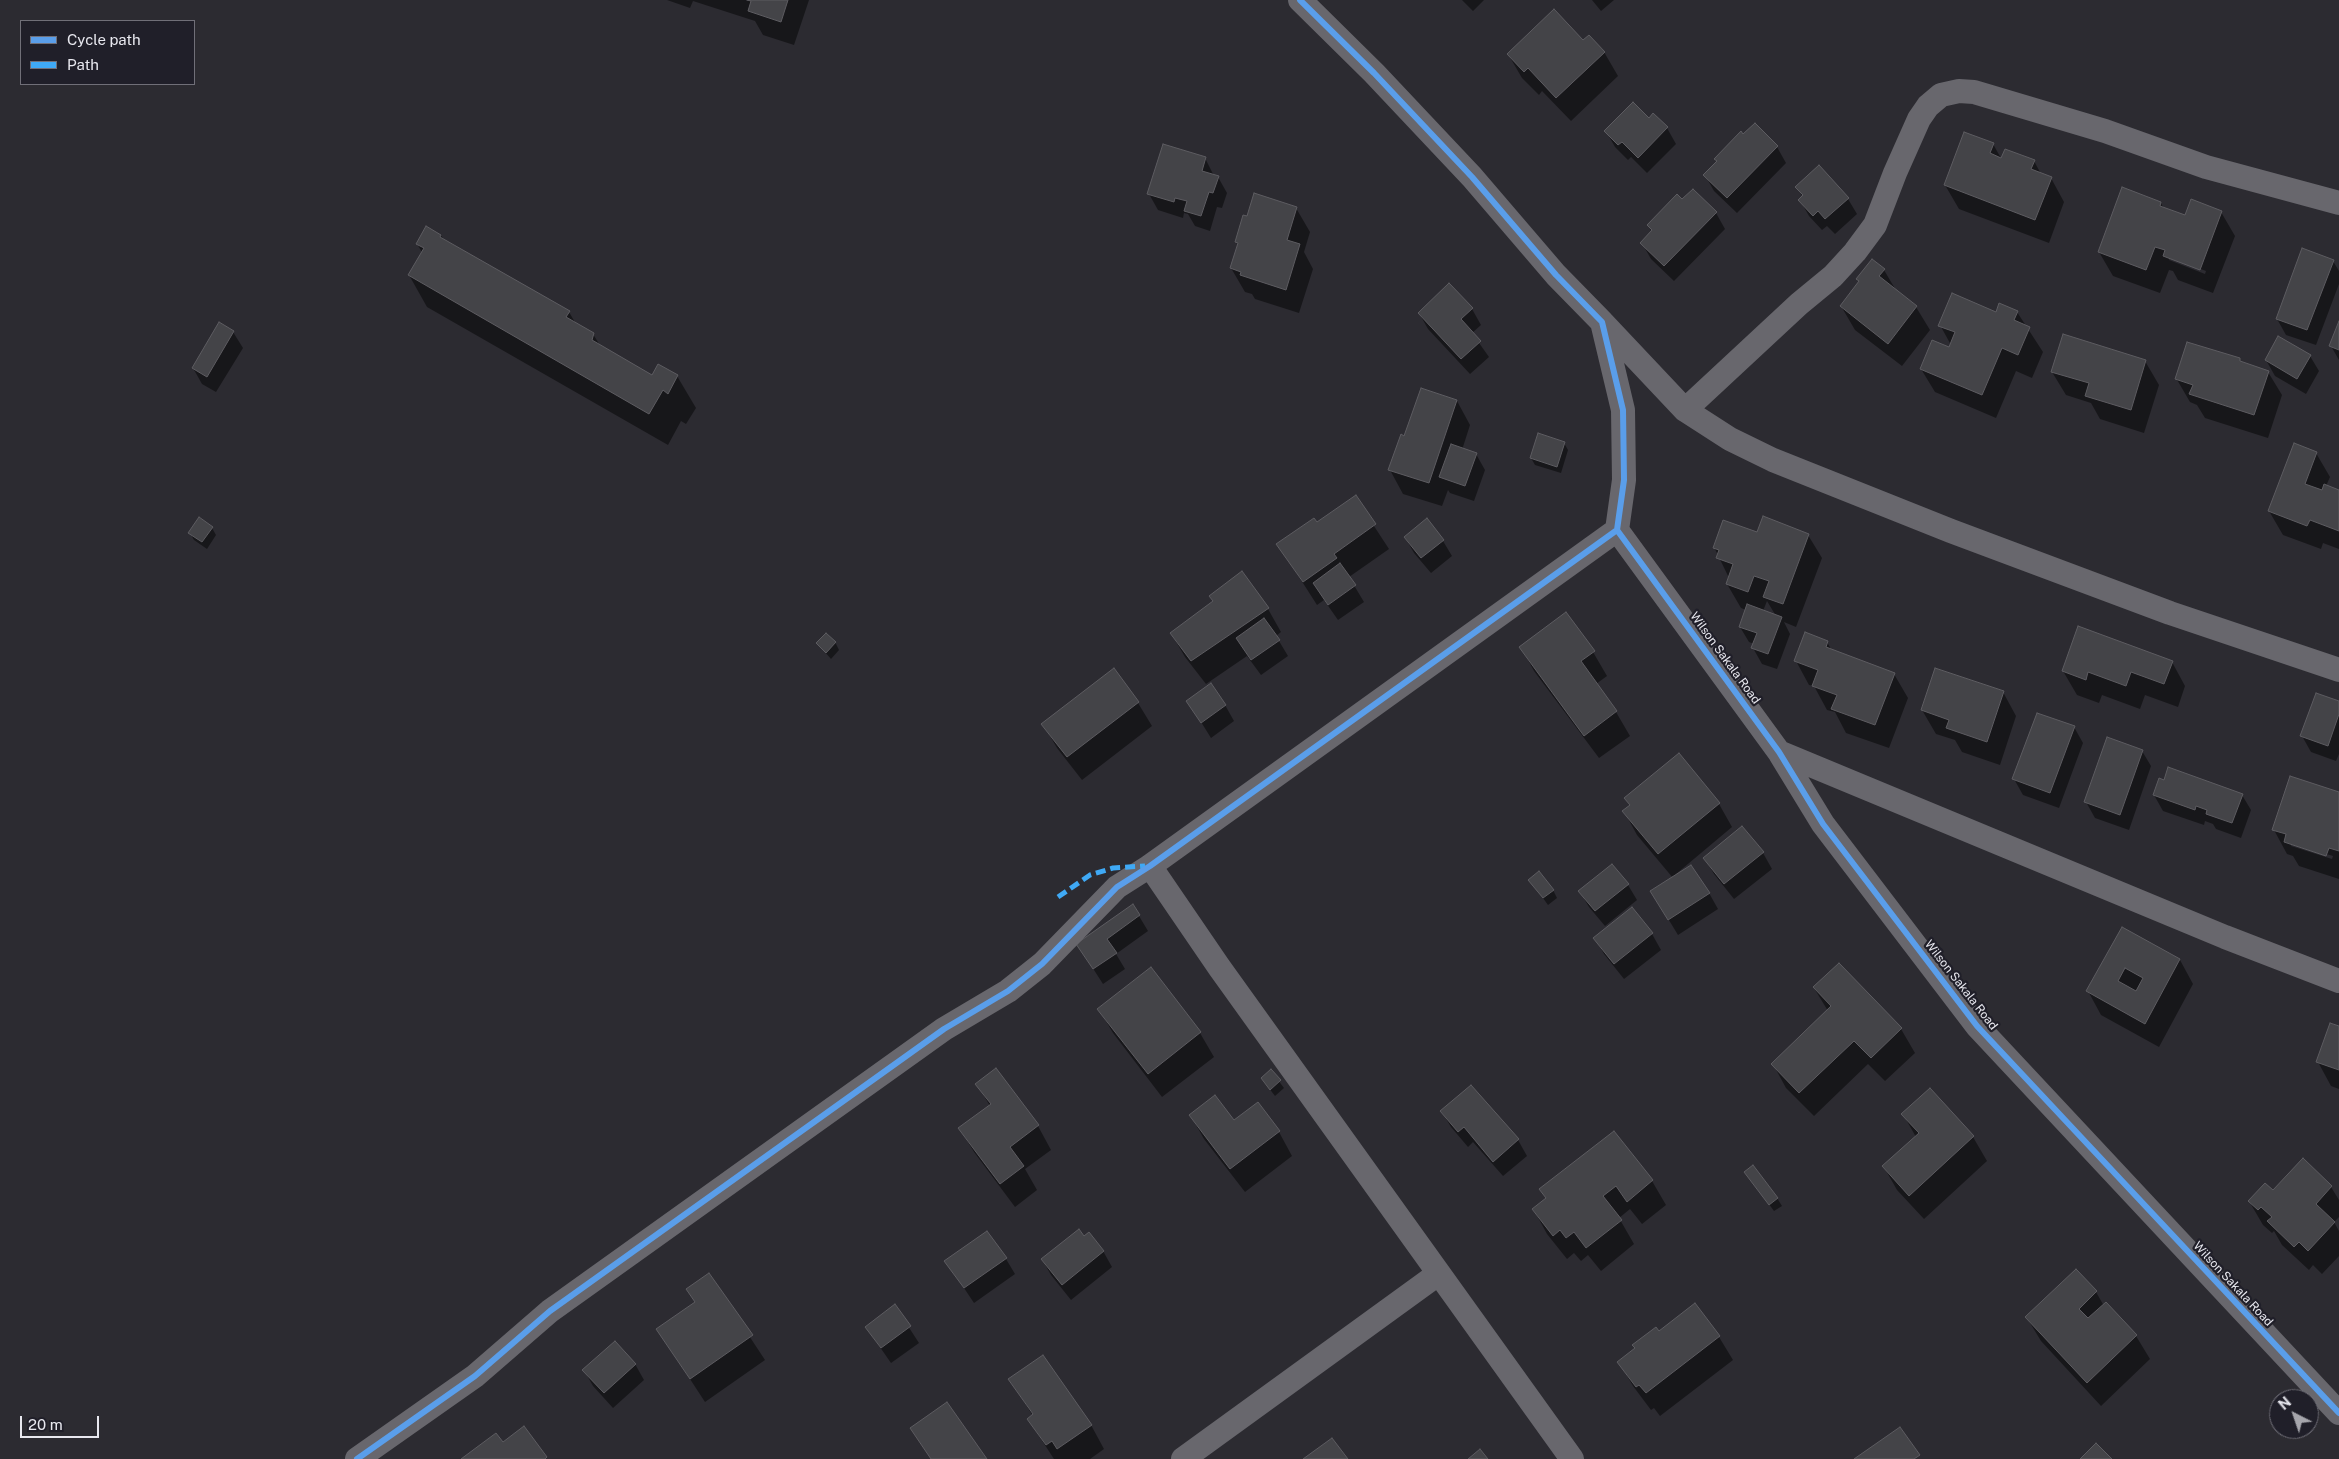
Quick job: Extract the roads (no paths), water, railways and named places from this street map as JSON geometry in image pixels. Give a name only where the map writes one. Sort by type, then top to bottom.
[{"type":"street","points":[[1300,0],[1374,73],[1472,177],[1556,275],[1686,410],[1730,439],[1773,460],[1933,524],[2170,613],[2339,670]]},
{"type":"street","points":[[1686,410],[1799,304],[1833,276],[1856,252],[1875,225],[1919,119],[1928,106],[1941,95],[1959,91],[1974,92],[2105,131],[2206,167],[2339,203]]},
{"type":"street","points":[[358,1459],[475,1376],[550,1311],[929,1040],[1008,992],[1042,964],[1117,887],[1150,866],[1617,530],[1624,480],[1623,410],[1602,322]]},
{"type":"street","name":"Wilson Sakala Road","points":[[1617,530],[1778,752],[1823,824],[1977,1026],[2339,1413]]},
{"type":"street","points":[[1778,752],[2225,937],[2339,981]]},
{"type":"street","points":[[1150,866],[1219,967],[1572,1459]]},
{"type":"street","points":[[1183,1459],[1438,1274]]}]
